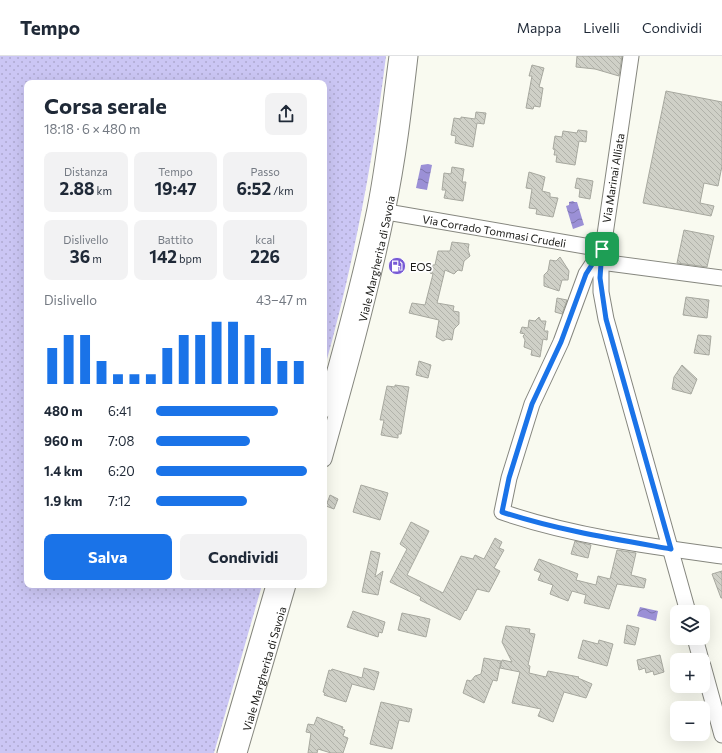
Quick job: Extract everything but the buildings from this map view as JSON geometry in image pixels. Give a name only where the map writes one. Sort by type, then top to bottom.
[{"type":"street","name":"Viale Margherita di Savoia","points":[[327,400],[353,309],[375,209],[386,146],[397,56]]},
{"type":"street","name":"Viale Margherita di Savoia","points":[[327,447],[365,311],[387,212],[398,149],[410,56]]},
{"type":"street","name":"Via Marinai Alliata","points":[[631,56],[602,255],[586,274],[561,342],[532,404],[509,478],[502,512],[599,536],[671,549],[722,556]]},
{"type":"street","name":"Via Corrado Tommasi Crudeli","points":[[387,212],[722,278]]},
{"type":"street","points":[[602,255],[601,292],[606,319],[686,605]]},
{"type":"street","name":"Viale Margherita di Savoia","points":[[225,753],[273,588]]},
{"type":"street","name":"Viale Margherita di Savoia","points":[[239,753],[287,588]]},
{"type":"street","points":[[710,691],[722,735]]},
{"type":"shaded area","points":[[0,56],[386,56],[375,135],[361,214],[344,292],[327,358],[327,80],[24,80],[24,588],[261,588],[214,753],[0,753]]},
{"type":"water","points":[[421,165],[432,165],[427,190],[416,188]]},
{"type":"water","points":[[569,202],[577,202],[584,225],[573,229],[566,206],[569,205]]},
{"type":"water","points":[[640,607],[658,611],[656,621],[637,616]]},
{"type":"place","name":"EOS","points":[[397,266]]},
{"type":"route","points":[[602,249],[600,278],[606,319],[671,549],[599,536],[502,512],[509,478],[532,404],[561,342],[586,274],[602,249]]}]
